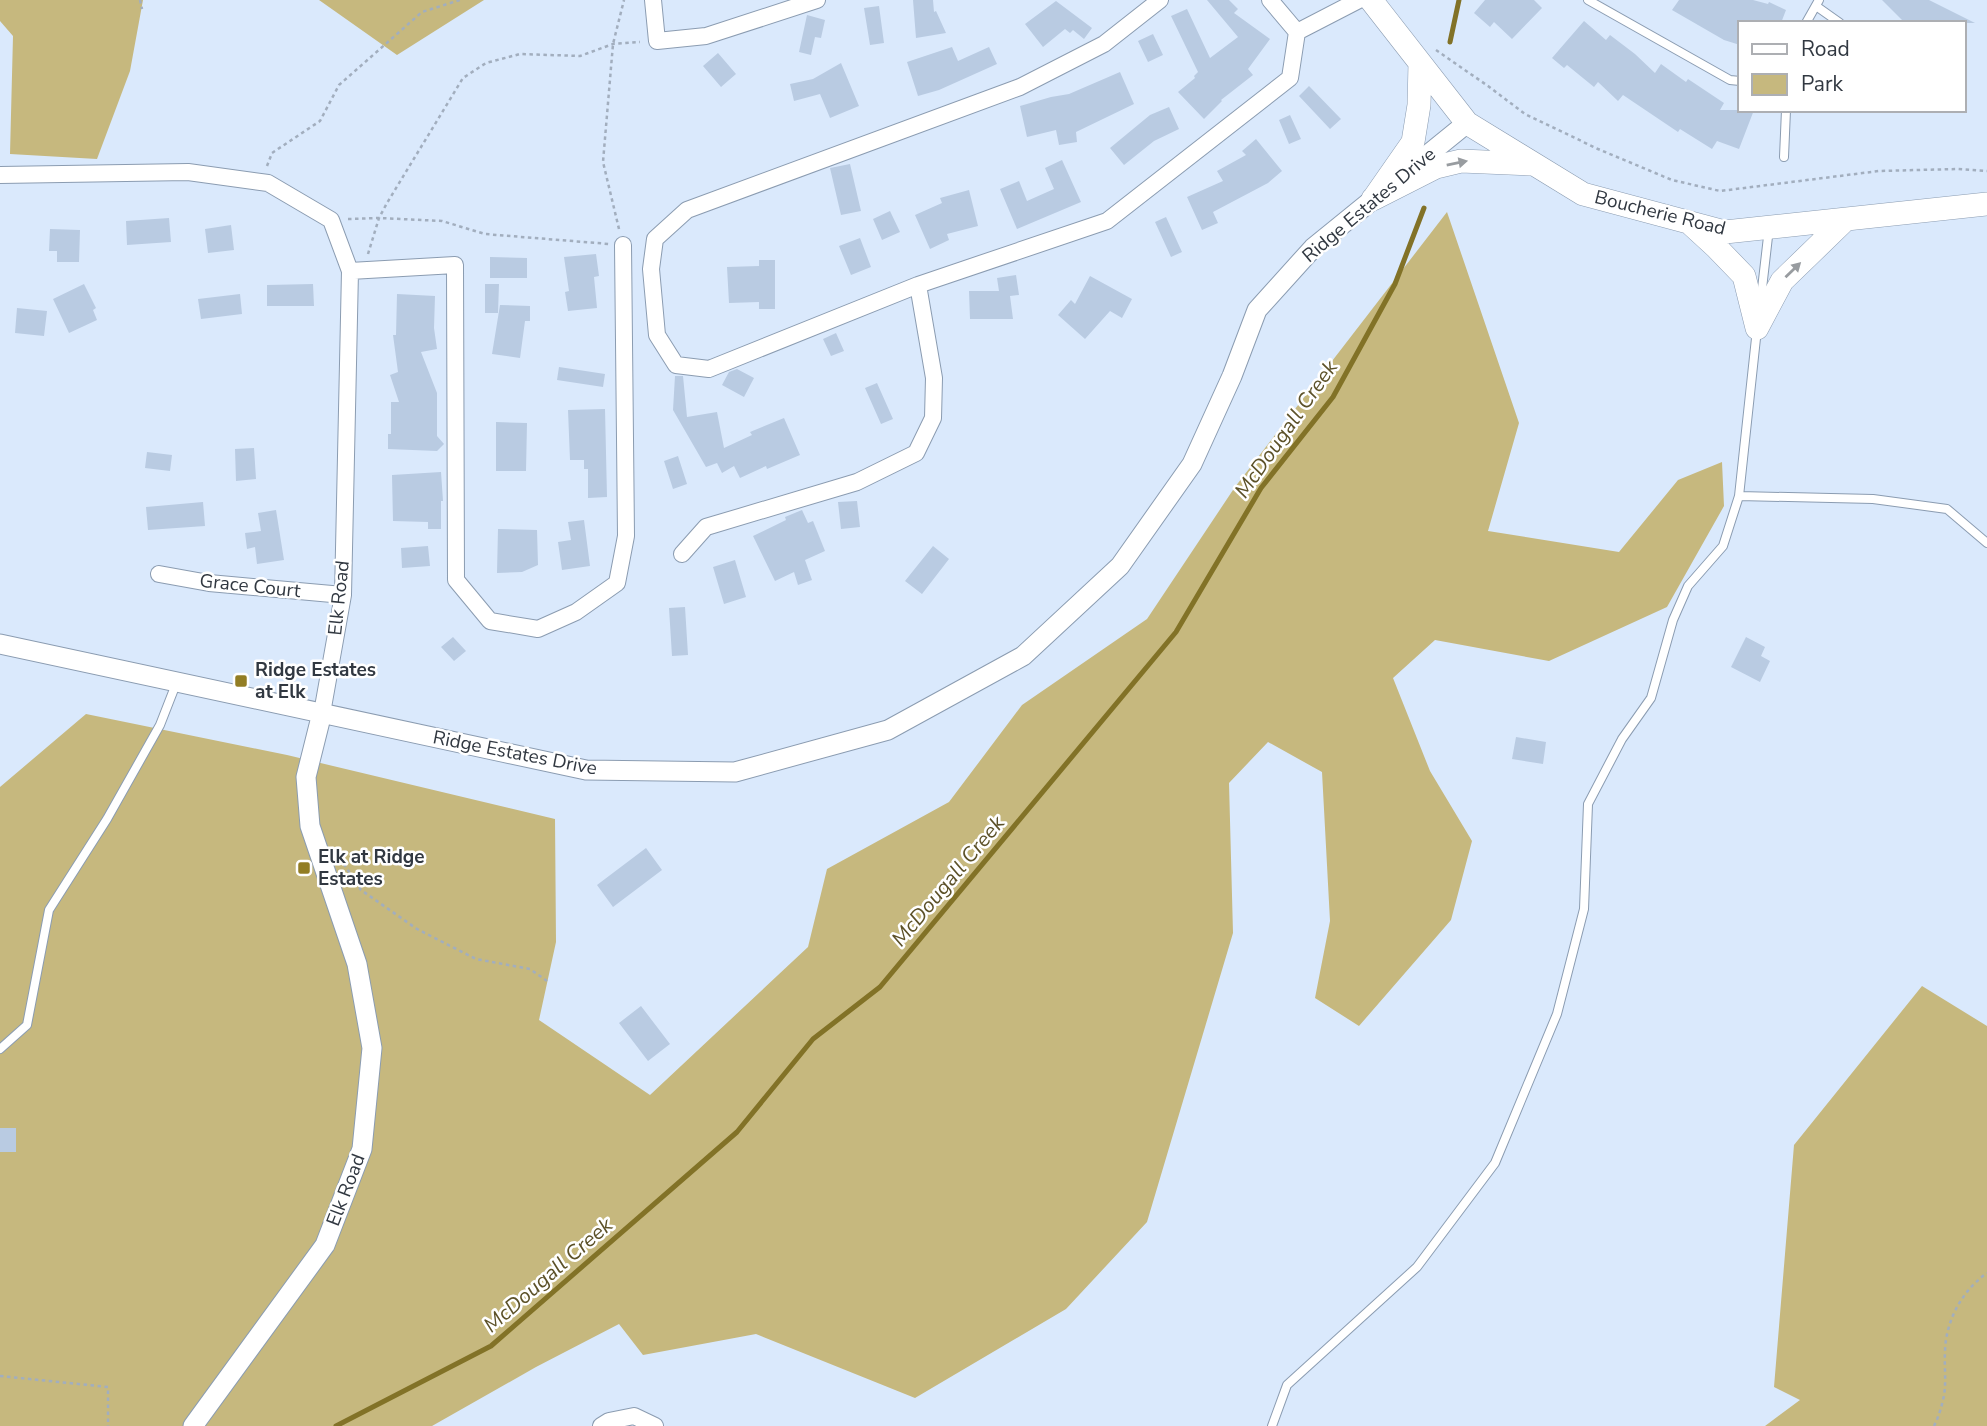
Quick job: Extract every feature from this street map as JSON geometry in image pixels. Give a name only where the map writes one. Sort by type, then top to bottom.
[{"type":"main road","name":"Boucherie Road","points":[[1371,0],[1426,55],[1467,123],[1583,194],[1725,232],[1987,204]]},
{"type":"main road","points":[[1373,200],[1413,142],[1426,55]]},
{"type":"main road","points":[[1373,200],[1436,167],[1461,161],[1533,164]]},
{"type":"main road","points":[[1757,328],[1782,281],[1846,219]]},
{"type":"main road","points":[[1689,223],[1744,276],[1757,328]]},
{"type":"street","points":[[653,0],[657,41],[706,36],[817,0]]},
{"type":"street","points":[[1160,0],[1104,44],[1020,87],[687,210],[656,239],[651,269],[657,335],[676,365],[709,369],[918,285],[1107,221],[1290,78],[1297,32],[1270,0]]},
{"type":"street","points":[[1297,32],[1359,0]]},
{"type":"street","name":"Ridge Estates Drive","points":[[0,644],[586,770],[735,772],[888,730],[1023,656],[1120,566],[1192,464],[1232,376],[1257,310],[1313,248],[1467,123]]},
{"type":"street","points":[[0,175],[188,172],[268,183],[331,220]]},
{"type":"street","name":"Elk Road","points":[[193,1426],[325,1245],[362,1149],[372,1048],[357,964],[310,826],[306,777],[322,713],[342,595],[356,271],[331,220]]},
{"type":"street","points":[[356,271],[455,265],[456,580],[490,621],[538,629],[576,612],[617,583],[626,536],[623,245]]},
{"type":"street","points":[[682,554],[706,527],[857,482],[916,453],[933,418],[934,378],[918,285]]},
{"type":"street","name":"Grace Court","points":[[159,574],[209,583],[342,595]]},
{"type":"street","points":[[601,1426],[634,1416],[656,1426]]},
{"type":"lane","points":[[1588,0],[1730,80],[1738,81]]},
{"type":"lane","points":[[1808,21],[1817,3],[1838,21]]},
{"type":"lane","points":[[1784,157],[1786,112]]},
{"type":"lane","points":[[1272,1426],[1287,1385],[1417,1267],[1494,1163],[1557,1014],[1584,909],[1588,804],[1622,738],[1651,698],[1673,620],[1688,586],[1723,546],[1739,496],[1769,228]]},
{"type":"lane","points":[[1739,496],[1872,499],[1947,509],[1987,543]]},
{"type":"lane","points":[[0,1049],[27,1025],[49,910],[107,819],[160,725],[177,682]]},
{"type":"path","points":[[140,0],[142,9]]},
{"type":"path","points":[[260,182],[272,153],[320,121],[339,85],[422,12],[460,0]]},
{"type":"path","points":[[331,220],[379,218],[442,221],[485,234],[623,245],[603,162],[613,44],[624,0]]},
{"type":"path","points":[[356,271],[379,218],[463,78],[486,63],[520,54],[580,56],[613,44],[657,41]]},
{"type":"path","points":[[1426,55],[1488,86],[1525,114],[1598,149],[1672,180],[1720,191],[1879,171],[1987,171]]},
{"type":"path","points":[[318,849],[342,858],[361,890],[417,929],[475,959],[530,969],[547,981]]},
{"type":"path","points":[[1934,1426],[1944,1399],[1946,1338],[1951,1320],[1965,1295],[1978,1279],[1987,1273]]},
{"type":"path","points":[[0,1377],[108,1387],[108,1426]]},
{"type":"green space","points":[[0,0],[143,0],[130,71],[97,159],[10,154],[13,36],[0,21]]},
{"type":"green space","points":[[319,0],[484,0],[397,55]]},
{"type":"green space","points":[[1447,212],[1519,423],[1488,531],[1619,552],[1678,480],[1722,462],[1724,506],[1667,607],[1549,661],[1435,640],[1393,678],[1430,771],[1472,841],[1451,920],[1359,1026],[1315,998],[1330,921],[1322,772],[1268,742],[1229,783],[1233,933],[1147,1222],[1066,1309],[915,1398],[756,1334],[643,1355],[619,1324],[432,1426],[0,1426],[0,787],[86,714],[287,755],[555,819],[556,942],[539,1020],[650,1095],[808,947],[827,869],[949,802],[1022,705],[1147,619],[1235,487]]},
{"type":"green space","points":[[1922,986],[1987,1026],[1987,1426],[1765,1426],[1800,1400],[1774,1387],[1794,1145]]},
{"type":"building","points":[[913,0],[933,0],[934,12],[936,11],[946,33],[916,38]]},
{"type":"building","points":[[1207,0],[1229,0],[1238,9],[1234,13],[1270,39],[1248,69],[1253,75],[1221,100],[1204,119],[1178,92],[1195,78],[1198,72],[1171,16],[1187,9],[1210,58],[1238,37]]},
{"type":"building","points":[[1485,0],[1534,0],[1542,8],[1512,39],[1494,22],[1490,27],[1474,13]]},
{"type":"building","points":[[1679,0],[1753,0],[1768,4],[1769,2],[1786,10],[1782,21],[1738,21],[1738,44],[1724,40],[1672,10]]},
{"type":"building","points":[[1882,0],[1929,0],[1975,23],[1966,21],[1903,21]]},
{"type":"building","points":[[1056,1],[1092,28],[1084,39],[1073,30],[1070,33],[1065,29],[1043,47],[1025,24]]},
{"type":"building","points":[[879,6],[884,43],[870,45],[864,8]]},
{"type":"building","points":[[807,15],[825,20],[821,38],[815,37],[811,55],[799,52]]},
{"type":"building","points":[[1584,21],[1606,40],[1610,35],[1655,73],[1661,64],[1686,82],[1688,79],[1724,103],[1720,110],[1753,112],[1739,149],[1717,141],[1712,149],[1680,129],[1678,132],[1623,95],[1618,101],[1598,82],[1594,87],[1567,65],[1564,68],[1552,58]]},
{"type":"building","points":[[1153,34],[1163,55],[1148,62],[1138,41]]},
{"type":"building","points":[[952,47],[958,61],[989,47],[997,64],[939,90],[918,96],[907,62]]},
{"type":"building","points":[[718,53],[736,74],[721,87],[703,66]]},
{"type":"building","points":[[841,63],[859,106],[830,118],[820,94],[794,101],[790,84],[813,79]]},
{"type":"building","points":[[1120,72],[1134,104],[1076,132],[1077,142],[1059,145],[1056,130],[1027,137],[1020,106],[1069,94]]},
{"type":"building","points":[[1309,86],[1341,119],[1330,129],[1299,96]]},
{"type":"building","points":[[1169,107],[1179,129],[1154,141],[1124,165],[1110,148],[1150,115]]},
{"type":"building","points":[[1290,115],[1301,139],[1289,144],[1279,120]]},
{"type":"building","points":[[1256,139],[1282,171],[1268,183],[1213,212],[1218,223],[1202,230],[1187,197],[1223,181],[1217,171],[1246,155],[1242,151]]},
{"type":"building","points":[[1062,160],[1081,202],[1017,229],[1000,189],[1019,181],[1027,201],[1054,189],[1045,168]]},
{"type":"building","points":[[850,164],[861,211],[841,215],[830,168]]},
{"type":"building","points":[[969,190],[978,226],[947,234],[949,240],[930,249],[915,215],[942,203],[940,198]]},
{"type":"building","points":[[890,211],[900,232],[882,240],[873,219]]},
{"type":"building","points":[[1166,217],[1182,252],[1171,257],[1155,222]]},
{"type":"building","points":[[169,218],[171,242],[127,245],[126,221]]},
{"type":"building","points":[[231,225],[234,250],[208,253],[205,229]]},
{"type":"building","points":[[50,229],[80,230],[79,262],[57,262],[57,251],[49,251]]},
{"type":"building","points":[[860,238],[871,267],[851,275],[839,246]]},
{"type":"building","points":[[596,254],[599,276],[594,277],[597,308],[568,311],[565,292],[569,291],[564,257]]},
{"type":"building","points":[[490,257],[527,258],[527,278],[490,278]]},
{"type":"building","points":[[759,260],[775,260],[775,309],[759,309],[759,302],[729,303],[727,267],[759,266]]},
{"type":"building","points":[[1016,275],[1019,295],[1010,296],[1013,319],[970,319],[969,291],[999,291],[997,278]]},
{"type":"building","points":[[1090,276],[1132,299],[1122,318],[1110,311],[1085,339],[1058,315],[1071,300],[1075,304]]},
{"type":"building","points":[[84,284],[96,308],[93,310],[97,320],[69,333],[53,299]]},
{"type":"building","points":[[313,284],[314,306],[267,306],[267,285]]},
{"type":"building","points":[[485,284],[499,284],[498,313],[485,313]]},
{"type":"building","points":[[240,294],[242,314],[201,319],[198,299]]},
{"type":"building","points":[[397,294],[435,296],[434,328],[437,349],[421,352],[437,393],[437,436],[444,444],[437,451],[388,449],[391,402],[399,402],[390,375],[398,372],[393,335],[396,335]]},
{"type":"building","points":[[500,305],[530,306],[530,321],[525,321],[520,358],[492,354]]},
{"type":"building","points":[[17,308],[47,311],[44,336],[15,333]]},
{"type":"building","points":[[836,333],[844,351],[831,356],[823,339]]},
{"type":"building","points":[[559,367],[605,374],[603,387],[557,380]]},
{"type":"building","points":[[737,369],[754,378],[744,397],[722,385],[729,372]]},
{"type":"building","points":[[675,376],[683,376],[687,417],[717,412],[724,448],[752,435],[750,432],[784,418],[800,455],[740,478],[734,466],[722,473],[717,463],[706,467],[673,410]]},
{"type":"building","points":[[877,383],[893,419],[881,424],[865,388]]},
{"type":"building","points":[[605,409],[607,497],[588,498],[588,469],[584,469],[584,460],[570,460],[568,410]]},
{"type":"building","points":[[496,422],[527,423],[526,471],[496,471]]},
{"type":"building","points":[[254,448],[256,479],[236,481],[235,449]]},
{"type":"building","points":[[147,452],[172,455],[170,471],[145,468]]},
{"type":"building","points":[[678,456],[687,484],[673,489],[664,461]]},
{"type":"building","points":[[441,472],[441,529],[428,529],[428,522],[393,521],[392,475]]},
{"type":"building","points":[[857,501],[860,527],[841,529],[838,502]]},
{"type":"building","points":[[203,502],[205,526],[148,530],[146,507]]},
{"type":"building","points":[[276,510],[284,560],[257,564],[255,547],[247,549],[245,533],[261,531],[258,513]]},
{"type":"building","points":[[802,510],[808,523],[813,521],[825,551],[805,560],[812,580],[798,585],[794,572],[775,581],[753,536]]},
{"type":"building","points":[[584,520],[590,566],[562,570],[558,542],[571,540],[568,522]]},
{"type":"building","points":[[498,529],[537,530],[538,565],[522,572],[497,573]]},
{"type":"building","points":[[428,546],[430,566],[402,568],[401,548]]},
{"type":"building","points":[[933,546],[949,559],[922,594],[905,581]]},
{"type":"building","points":[[735,560],[746,597],[724,604],[713,567]]},
{"type":"building","points":[[685,607],[688,655],[672,656],[669,608]]},
{"type":"building","points":[[453,637],[466,651],[454,661],[441,647]]},
{"type":"building","points":[[1746,637],[1765,647],[1761,656],[1770,661],[1760,682],[1731,667]]},
{"type":"building","points":[[1516,737],[1546,742],[1543,764],[1512,759]]},
{"type":"building","points":[[646,848],[662,870],[613,907],[597,885]]},
{"type":"building","points":[[641,1006],[670,1044],[648,1061],[619,1023]]},
{"type":"building","points":[[0,1128],[16,1128],[16,1152],[0,1152]]},
{"type":"waterway","name":"McDougall Creek","points":[[1450,42],[1459,0]]},
{"type":"waterway","name":"McDougall Creek","points":[[336,1426],[491,1346],[737,1132],[813,1039],[880,987],[1176,632],[1261,488],[1333,397],[1395,284],[1424,208]]},
{"type":"place","name":"Ridge Estates at Elk","points":[[241,681]]},
{"type":"place","name":"Elk at Ridge Estates","points":[[304,868]]}]
